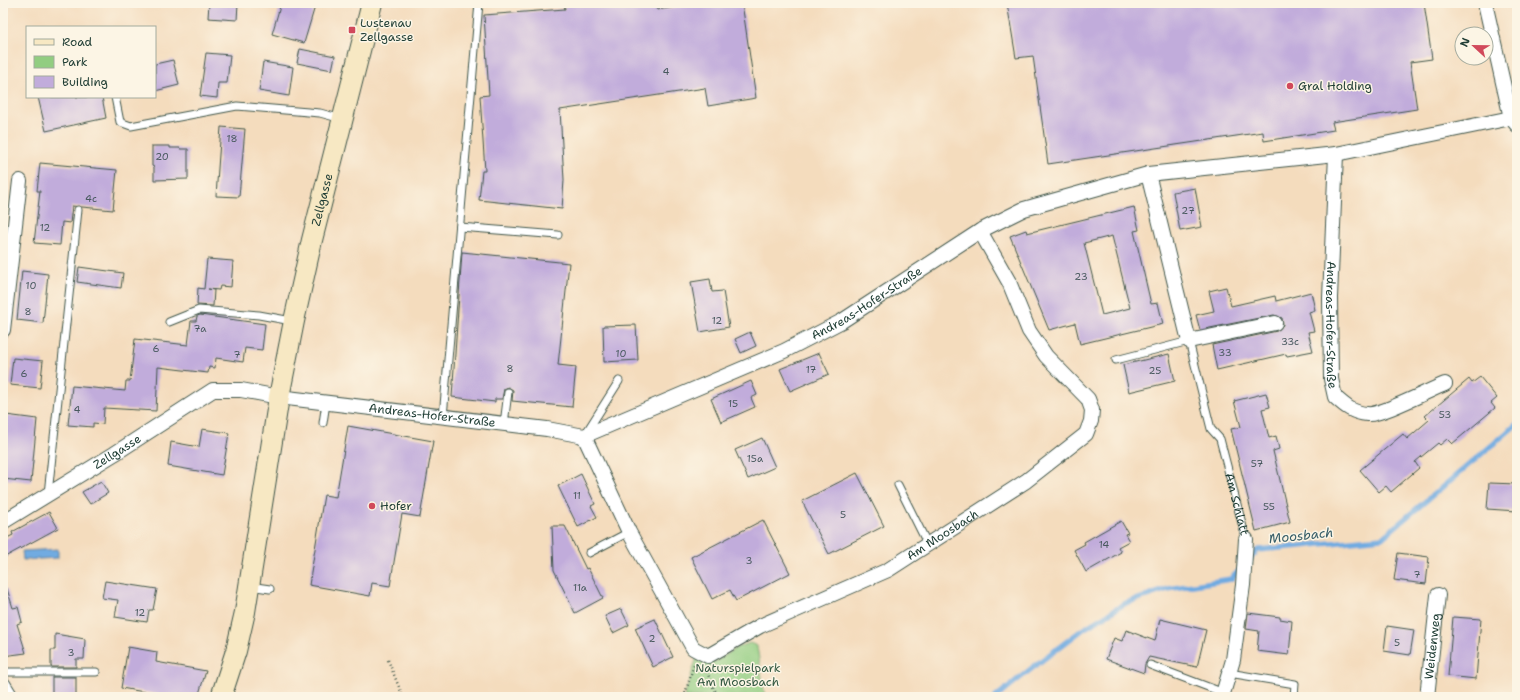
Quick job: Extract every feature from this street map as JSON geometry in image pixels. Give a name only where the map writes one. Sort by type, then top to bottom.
[{"type":"main road","name":"Zellgasse","points":[[221,697],[236,651],[249,586],[279,397],[294,321],[342,119],[372,3]]},
{"type":"street","points":[[1485,3],[1514,122]]},
{"type":"street","name":"Andreas-Hofer-Straße","points":[[279,397],[547,429],[584,436],[784,351],[842,322],[980,231],[1024,209],[1148,174],[1336,154],[1514,122]]},
{"type":"street","name":"Andreas-Hofer-Straße","points":[[1336,154],[1330,298],[1331,379],[1335,398],[1350,410],[1368,415],[1383,411],[1445,384]]},
{"type":"street","points":[[1148,174],[1189,341],[1275,323]]},
{"type":"street","points":[[3,330],[20,181]]},
{"type":"street","name":"Am Moosbach","points":[[703,653],[760,626],[888,570],[1026,481],[1086,434],[1091,422],[1092,410],[1088,399],[1046,356],[1029,331],[1009,282],[980,231]]},
{"type":"street","name":"Zellgasse","points":[[3,522],[213,390],[241,390],[279,397]]},
{"type":"street","points":[[584,436],[629,532],[693,648],[703,653]]},
{"type":"street","name":"Am Schlatt","points":[[1223,695],[1233,660],[1243,585],[1246,540]]},
{"type":"street","name":"Weidenweg","points":[[1427,697],[1438,595]]},
{"type":"street","points":[[3,684],[11,697]]},
{"type":"lane","points":[[443,417],[479,3]]},
{"type":"lane","points":[[115,98],[120,122],[131,126],[237,106],[320,113],[342,119]]},
{"type":"lane","points":[[48,494],[78,210]]},
{"type":"lane","points":[[460,227],[558,235]]},
{"type":"lane","points":[[169,322],[199,310],[259,315],[294,321]]},
{"type":"lane","points":[[1116,360],[1189,341]]},
{"type":"lane","name":"Am Schlatt","points":[[1189,341],[1211,428],[1220,439],[1246,540]]},
{"type":"lane","points":[[584,436],[619,381]]},
{"type":"lane","points":[[504,424],[508,392]]},
{"type":"lane","points":[[323,423],[326,403]]},
{"type":"lane","points":[[898,485],[928,545]]},
{"type":"lane","points":[[589,553],[629,532]]},
{"type":"lane","points":[[249,586],[270,589]]},
{"type":"lane","points":[[1150,665],[1223,695]]},
{"type":"lane","points":[[3,672],[96,672]]},
{"type":"lane","points":[[1229,673],[1295,684],[1294,697]]},
{"type":"path","points":[[684,697],[703,653]]},
{"type":"path","points":[[703,653],[708,676],[720,697]]},
{"type":"path","points":[[388,660],[403,697]]},
{"type":"green space","name":"Naturspielpark Am Moosbach","points":[[750,643],[757,646],[765,697],[684,697],[699,651],[715,662],[738,647]]},
{"type":"water","points":[[58,549],[58,558],[23,560],[22,551]]},
{"type":"building","points":[[209,3],[238,3],[237,20],[208,18]]},
{"type":"building","points":[[281,3],[316,3],[304,43],[272,34]]},
{"type":"building","points":[[564,3],[656,3],[657,10],[702,3],[742,3],[756,98],[708,106],[705,88],[560,110],[564,180],[562,209],[479,200],[482,171],[485,171],[480,96],[489,95],[484,15],[565,9]]},
{"type":"building","name":"Gral Holding","points":[[1007,3],[1424,3],[1432,59],[1410,62],[1417,109],[1332,122],[1334,130],[1264,141],[1263,132],[1048,164],[1033,56],[1016,58]]},
{"type":"building","points":[[300,49],[335,56],[332,70],[297,63]]},
{"type":"building","points":[[206,53],[230,55],[227,83],[218,83],[217,98],[200,96]]},
{"type":"building","points":[[173,60],[179,85],[156,91],[156,64]]},
{"type":"building","points":[[263,62],[293,67],[289,96],[259,91]]},
{"type":"building","points":[[38,98],[102,98],[106,118],[46,131]]},
{"type":"building","points":[[221,127],[245,129],[239,197],[216,196]]},
{"type":"building","points":[[152,146],[170,146],[170,148],[188,149],[188,179],[154,180]]},
{"type":"building","points":[[40,163],[117,170],[113,210],[72,206],[70,223],[62,222],[60,245],[34,243],[40,191],[37,191]]},
{"type":"building","points":[[1195,188],[1202,227],[1180,231],[1173,192]]},
{"type":"building","points":[[1134,207],[1139,230],[1134,231],[1151,304],[1158,303],[1163,324],[1080,344],[1075,323],[1049,330],[1010,236],[1026,230],[1027,233]],"holes":[[[1112,236],[1130,308],[1102,315],[1084,243]]]},
{"type":"building","points":[[462,252],[569,263],[558,365],[576,367],[572,407],[512,401],[513,390],[508,387],[504,389],[502,399],[495,399],[495,402],[452,397]]},
{"type":"building","points":[[207,259],[233,261],[231,287],[220,286],[219,290],[208,289],[214,290],[213,306],[197,305],[198,288],[204,289]]},
{"type":"building","points":[[79,267],[123,273],[121,288],[77,282]]},
{"type":"building","points":[[22,271],[48,274],[43,323],[17,320]]},
{"type":"building","points":[[710,279],[712,292],[723,291],[729,327],[700,332],[691,282]]},
{"type":"building","points":[[1226,287],[1231,306],[1275,296],[1276,301],[1311,292],[1315,310],[1309,312],[1314,331],[1308,332],[1313,351],[1287,356],[1286,354],[1217,370],[1212,345],[1277,331],[1283,325],[1282,318],[1274,315],[1200,330],[1196,315],[1214,311],[1209,291]]},
{"type":"building","points":[[200,315],[265,324],[262,350],[245,348],[243,362],[216,358],[215,368],[209,367],[208,373],[158,367],[156,411],[104,408],[103,424],[93,423],[93,427],[68,425],[72,386],[125,391],[126,381],[130,381],[135,339],[188,345],[191,321],[196,321],[197,316]]},
{"type":"building","points":[[636,325],[638,360],[604,362],[603,326]]},
{"type":"building","points":[[750,332],[756,346],[741,353],[735,339]]},
{"type":"building","points":[[819,353],[829,374],[790,391],[780,369]]},
{"type":"building","points":[[1169,354],[1175,381],[1129,392],[1123,365]]},
{"type":"building","points":[[13,358],[43,361],[40,388],[10,385]]},
{"type":"building","points":[[1480,377],[1497,398],[1491,403],[1495,408],[1452,444],[1447,439],[1440,445],[1438,443],[1415,462],[1419,468],[1391,492],[1386,486],[1379,492],[1360,470],[1403,434],[1407,439],[1429,420],[1425,416],[1469,379],[1472,383]]},
{"type":"building","points":[[751,381],[757,395],[751,398],[755,407],[721,422],[711,399]]},
{"type":"building","points":[[1266,393],[1270,407],[1262,409],[1269,438],[1276,436],[1279,449],[1273,451],[1290,522],[1256,531],[1231,429],[1241,427],[1234,401]]},
{"type":"building","points":[[6,415],[37,419],[31,482],[3,479],[3,439]]},
{"type":"building","name":"Hofer","points":[[348,426],[433,441],[420,517],[402,514],[390,586],[372,583],[370,596],[309,585],[324,495],[336,497]]},
{"type":"building","points":[[202,429],[229,433],[222,475],[168,466],[171,442],[199,447]]},
{"type":"building","points":[[762,438],[775,467],[748,479],[735,450]]},
{"type":"building","points":[[857,473],[884,526],[829,554],[802,501]]},
{"type":"building","points":[[581,474],[595,504],[591,506],[597,517],[578,527],[558,486]]},
{"type":"building","points":[[101,481],[108,493],[90,504],[82,492]]},
{"type":"building","points":[[1489,483],[1517,484],[1517,511],[1487,509]]},
{"type":"building","points":[[49,512],[58,528],[3,558],[3,540],[13,535],[12,532]]},
{"type":"building","points":[[763,520],[790,573],[736,601],[730,590],[712,599],[691,557]]},
{"type":"building","points":[[1121,521],[1128,533],[1125,534],[1129,541],[1118,547],[1121,552],[1086,572],[1074,550],[1085,544],[1084,542]]},
{"type":"building","points":[[552,526],[565,526],[586,569],[588,568],[603,598],[575,613],[554,570]]},
{"type":"building","points":[[1398,553],[1429,557],[1426,584],[1394,580]]},
{"type":"building","points":[[105,581],[157,589],[153,610],[149,610],[147,622],[115,617],[118,600],[102,598]]},
{"type":"building","points":[[3,589],[7,589],[13,608],[18,607],[22,622],[17,624],[26,653],[3,656]]},
{"type":"building","points":[[621,609],[629,625],[613,633],[605,616]]},
{"type":"building","points":[[1248,613],[1280,617],[1280,619],[1292,621],[1289,655],[1257,651],[1259,631],[1246,629]]},
{"type":"building","points":[[1453,617],[1481,619],[1476,679],[1448,676]]},
{"type":"building","points":[[655,619],[673,657],[653,667],[635,628]]},
{"type":"building","points":[[1160,619],[1206,630],[1197,667],[1149,657],[1145,664],[1144,673],[1106,659],[1114,638],[1122,641],[1126,630],[1155,641]]},
{"type":"building","points":[[1387,626],[1414,630],[1410,655],[1384,651]]},
{"type":"building","points":[[55,634],[85,639],[84,659],[76,659],[76,667],[51,667],[51,650],[55,650]]},
{"type":"building","points":[[128,647],[157,652],[156,662],[206,671],[198,697],[174,697],[121,688]]},
{"type":"building","points":[[52,677],[76,677],[76,697],[52,697]]},
{"type":"waterway","name":"Moosbach","points":[[1247,562],[1258,550],[1382,538],[1517,424]]},
{"type":"waterway","name":"Moosbach","points":[[996,697],[1082,630],[1126,603],[1168,589],[1231,579],[1241,569]]},
{"type":"place","name":"Lustenau Zellgasse","points":[[352,30]]},
{"type":"place","name":"Gral Holding","points":[[1290,86]]},
{"type":"place","name":"Hofer","points":[[372,506]]}]
